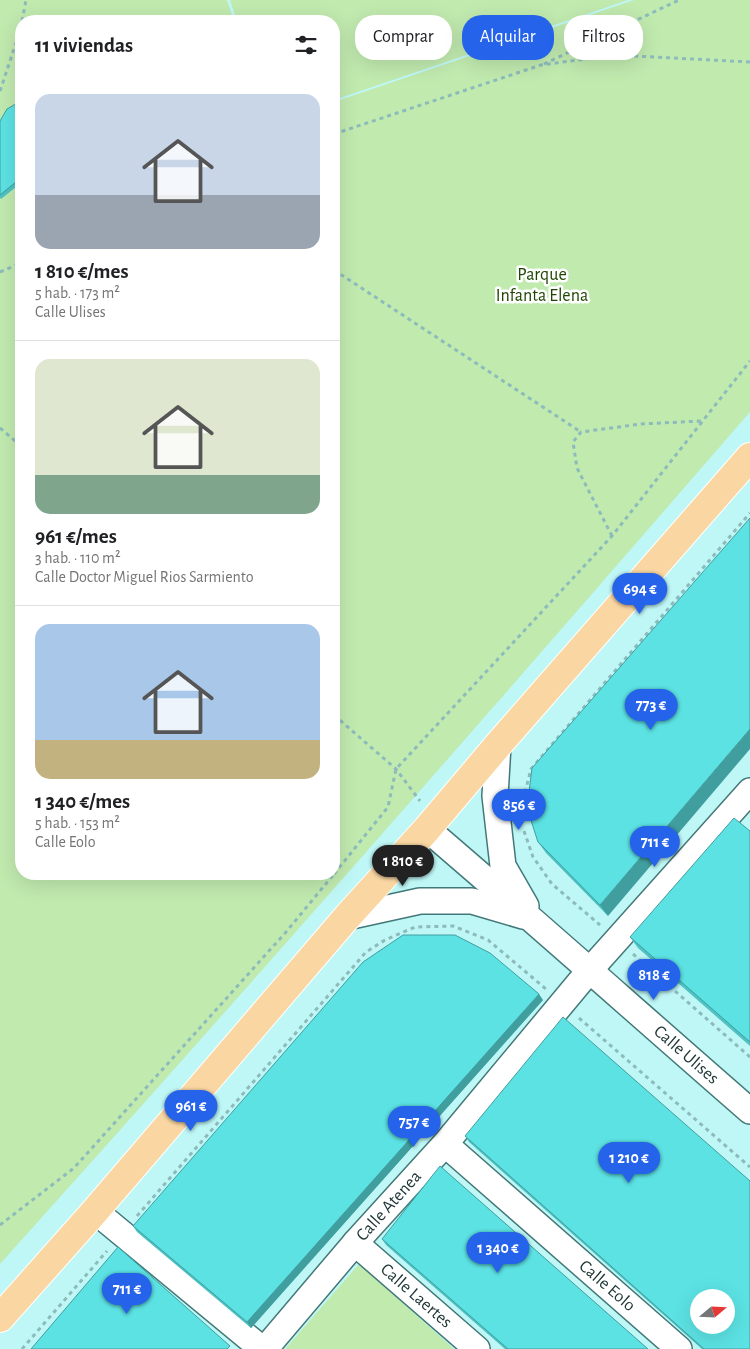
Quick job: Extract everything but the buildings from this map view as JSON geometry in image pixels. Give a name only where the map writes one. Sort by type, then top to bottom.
[{"type":"main road","points":[[0,1318],[95,1212],[347,917],[427,829],[750,457]]},
{"type":"street","name":"Calle Ulises","points":[[498,745],[495,796],[503,866],[533,919]]},
{"type":"street","name":"Calle Atenea","points":[[264,1349],[355,1243],[445,1144],[589,971],[746,803]]},
{"type":"street","name":"Calle Ulises","points":[[427,829],[533,919],[589,971],[750,1111]]},
{"type":"street","name":"Calle Ulises","points":[[347,917],[420,900],[472,901],[533,919]]},
{"type":"street","name":"Calle Eolo","points":[[445,1144],[679,1349]]},
{"type":"street","points":[[95,1212],[264,1349]]},
{"type":"street","name":"Calle Laertes","points":[[355,1243],[477,1349]]},
{"type":"path","points":[[23,15],[26,0]]},
{"type":"path","points":[[340,132],[541,65],[680,0]]},
{"type":"path","points":[[0,91],[15,48]]},
{"type":"path","points":[[541,65],[615,55],[750,62]]},
{"type":"path","points":[[0,272],[15,266]]},
{"type":"path","points":[[340,274],[582,432]]},
{"type":"path","points":[[340,867],[388,807],[396,770],[612,536],[750,361]]},
{"type":"path","points":[[612,536],[577,468],[573,442],[582,432],[642,424],[702,421]]},
{"type":"path","points":[[0,428],[15,441]]},
{"type":"path","points":[[522,813],[521,805],[531,769],[750,513]]},
{"type":"path","points":[[340,721],[396,770],[420,801]]},
{"type":"path","points":[[523,828],[532,857],[552,884],[750,1057]]},
{"type":"path","points":[[0,1225],[74,1168],[286,932],[329,880]]},
{"type":"path","points":[[132,1222],[366,952],[384,940],[415,927],[453,926],[488,940],[750,1167]]},
{"type":"path","points":[[22,1349],[113,1244]]},
{"type":"green space","name":"Parque Infanta Elena","points":[[0,0],[227,0],[232,15],[15,15],[15,880],[340,880],[340,100],[462,58],[462,60],[554,60],[554,27],[564,24],[564,60],[643,60],[643,15],[590,15],[634,0],[750,0],[750,412],[189,1053],[0,1264]]},
{"type":"green space","points":[[230,0],[628,0],[584,15],[564,15],[564,22],[554,25],[554,15],[462,15],[462,56],[452,60],[452,15],[355,15],[355,60],[452,60],[340,98],[340,15],[235,15]]},
{"type":"green space","points":[[359,1264],[454,1349],[285,1349]]}]
